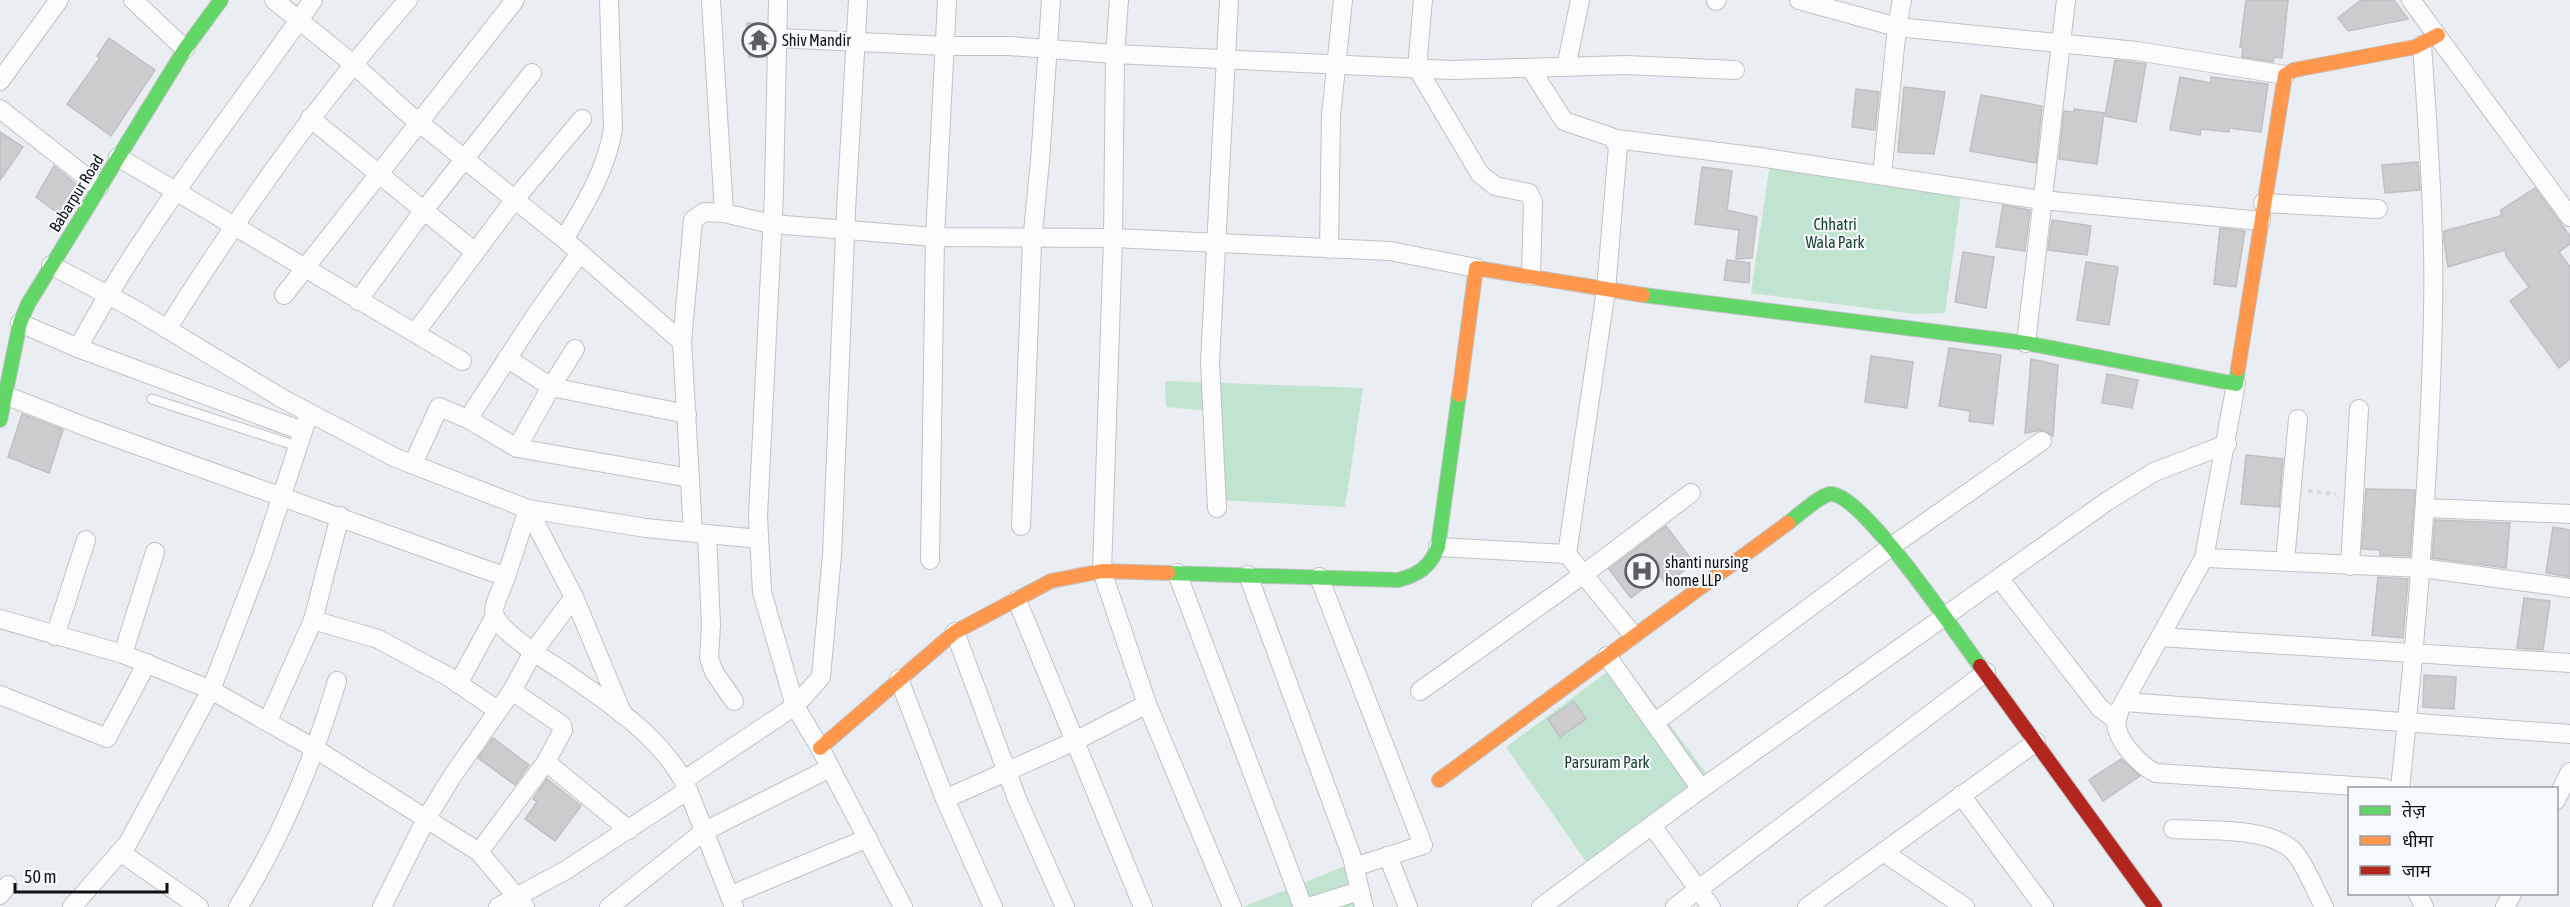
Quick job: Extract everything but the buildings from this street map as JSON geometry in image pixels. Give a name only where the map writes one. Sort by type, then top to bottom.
[{"type":"street","points":[[0,81],[59,0]]},
{"type":"street","points":[[133,0],[185,49]]},
{"type":"street","points":[[274,0],[301,20],[420,123],[564,239],[682,342]]},
{"type":"street","points":[[78,348],[107,294],[245,92],[301,20],[313,0]]},
{"type":"street","points":[[166,329],[232,225],[310,118],[352,63],[408,0]]},
{"type":"street","points":[[284,295],[515,0]]},
{"type":"street","points":[[564,239],[587,201],[610,147],[613,129],[609,0]]},
{"type":"street","points":[[711,0],[724,213]]},
{"type":"street","points":[[778,0],[772,224],[759,539],[762,592],[795,706],[868,838],[898,906]]},
{"type":"street","points":[[498,907],[521,901],[629,830],[686,785],[795,706],[822,677],[832,555],[858,0]]},
{"type":"street","points":[[930,560],[935,237],[947,0]]},
{"type":"street","points":[[1021,526],[1032,238],[1051,0]]},
{"type":"street","points":[[1119,0],[1115,54],[1113,238],[1102,571],[1147,704],[1232,907]]},
{"type":"street","points":[[1216,508],[1210,362],[1229,0]]},
{"type":"street","points":[[1329,249],[1331,115],[1343,0]]},
{"type":"street","points":[[1424,0],[1417,68],[1480,174],[1495,186],[1529,193],[1533,202],[1531,276]]},
{"type":"street","points":[[1566,67],[1580,0]]},
{"type":"street","points":[[1799,0],[1897,27],[2137,51],[2285,75],[2294,70],[2422,45],[2438,35]]},
{"type":"street","points":[[1882,175],[1897,27],[1902,0]]},
{"type":"street","points":[[2026,343],[2066,0]]},
{"type":"street","points":[[2411,0],[2570,217]]},
{"type":"street","name":"Babarpur Road","points":[[0,420],[2,395],[20,323],[51,265],[211,4]]},
{"type":"street","points":[[777,38],[1048,48],[1115,54],[1417,68],[1532,69],[1626,65],[1735,70]]},
{"type":"street","points":[[2400,787],[2421,568],[2433,310],[2430,162],[2422,45]]},
{"type":"street","points":[[1532,69],[1564,121],[1616,140],[1759,156],[2042,200],[2262,212],[2378,209]]},
{"type":"street","points":[[358,301],[424,210],[532,73]]},
{"type":"street","points":[[2285,75],[2227,444],[2205,556],[2116,720],[2120,737],[2142,764],[2156,773],[2356,787]]},
{"type":"street","points":[[0,109],[99,187]]},
{"type":"street","points":[[310,118],[476,252]]},
{"type":"street","points":[[415,333],[516,200],[582,120]]},
{"type":"street","points":[[1567,554],[1606,290],[1618,146],[1616,140]]},
{"type":"street","points":[[118,157],[462,361]]},
{"type":"street","points":[[734,701],[714,672],[709,658],[711,625],[700,533],[690,478],[682,342],[693,220],[704,212],[724,213],[772,224],[935,237],[1113,238],[1217,245],[1390,250],[1476,268],[1606,290],[2026,343],[2236,384]]},
{"type":"street","points":[[468,419],[580,253]]},
{"type":"street","points":[[51,265],[107,294],[309,413],[413,464],[528,509],[759,539]]},
{"type":"street","points":[[820,748],[955,632],[1051,582],[1102,571],[1398,580],[1424,572],[1433,563],[1438,547],[1476,268]]},
{"type":"street","points":[[20,323],[300,439]]},
{"type":"street","points":[[517,448],[575,349]]},
{"type":"street","points":[[507,358],[551,387],[687,414]]},
{"type":"street","points":[[2,395],[506,577]]},
{"type":"street","points":[[413,464],[439,407],[468,419],[517,448],[690,478]]},
{"type":"street","points":[[2350,566],[2359,409]]},
{"type":"street","points":[[72,907],[128,843],[211,690],[261,559],[309,413]]},
{"type":"street","points":[[2285,561],[2298,419]]},
{"type":"street","points":[[1654,723],[1892,546],[2042,441]]},
{"type":"street","points":[[1541,907],[1701,789],[2129,486],[2186,458],[2227,444]]},
{"type":"street","points":[[1420,691],[1584,574],[1691,493]]},
{"type":"street","points":[[1439,780],[1830,494],[1845,498],[1892,546],[1946,616],[2155,907]]},
{"type":"street","points":[[2425,508],[2570,514]]},
{"type":"street","points":[[458,684],[495,616],[494,609],[528,509]]},
{"type":"street","points":[[528,509],[574,597],[623,715]]},
{"type":"street","points":[[268,721],[313,620],[340,516]]},
{"type":"street","points":[[55,636],[86,540]]},
{"type":"street","points":[[1438,547],[1567,554],[1634,636]]},
{"type":"street","points":[[123,654],[155,552]]},
{"type":"street","points":[[2205,556],[2211,559],[2421,568],[2570,588]]},
{"type":"street","points":[[1177,573],[1303,907]]},
{"type":"street","points":[[1248,575],[1354,867],[1362,899],[1308,907]]},
{"type":"street","points":[[1319,577],[1423,845],[1354,867]]},
{"type":"street","points":[[1999,578],[2100,708],[2116,720]]},
{"type":"street","points":[[382,907],[426,819],[497,710],[512,691],[533,652],[574,597]]},
{"type":"street","points":[[1017,600],[1143,907]]},
{"type":"street","points":[[495,616],[533,652],[623,715],[655,745],[686,785],[732,901],[868,838]]},
{"type":"street","points":[[0,619],[123,654],[211,690],[317,750],[479,852],[521,901]]},
{"type":"street","points":[[313,620],[378,639],[458,684],[497,710]]},
{"type":"street","points":[[955,632],[1006,770],[1065,907]]},
{"type":"street","points":[[2160,637],[2570,663]]},
{"type":"street","points":[[1607,656],[1701,789]]},
{"type":"street","points":[[0,695],[107,738],[147,663]]},
{"type":"street","points":[[1675,907],[1986,672]]},
{"type":"street","points":[[899,680],[945,799],[993,907]]},
{"type":"street","points":[[238,907],[260,873],[317,750],[337,681]]},
{"type":"street","points":[[479,852],[546,762],[563,730],[562,725],[512,691]]},
{"type":"street","points":[[2124,702],[2570,734]]},
{"type":"street","points":[[945,799],[1075,741],[1147,704]]},
{"type":"street","points":[[1807,907],[2036,742]]},
{"type":"street","points":[[546,762],[629,830]]},
{"type":"street","points":[[609,907],[703,832],[830,768]]},
{"type":"street","points":[[2558,796],[2570,772]]},
{"type":"street","points":[[1961,795],[2044,907]]},
{"type":"street","points":[[1653,826],[1711,907]]},
{"type":"street","points":[[2173,829],[2259,835],[2285,844],[2301,863],[2324,907]]},
{"type":"street","points":[[120,852],[199,907]]},
{"type":"street","points":[[1883,852],[1965,907]]},
{"type":"street","points":[[1388,856],[1408,907]]},
{"type":"lane","points":[[152,399],[300,439]]},
{"type":"path","points":[[2293,489],[2354,496]]},
{"type":"green space","name":"Chhatri Wala Park","points":[[1771,157],[1963,181],[1945,313],[1915,314],[1751,293]]},
{"type":"green space","points":[[1165,381],[1363,388],[1345,507],[1218,500],[1217,412],[1166,407]]},
{"type":"green space","name":"Parsuram Park","points":[[1622,661],[1709,777],[1587,863],[1506,747]]},
{"type":"green space","points":[[1348,865],[1361,907],[1243,907]]},
{"type":"traffic: fast","points":[[0,420],[20,323],[28,304],[185,49],[221,0]]},
{"type":"traffic: fast","points":[[1643,295],[2026,343],[2236,384],[2238,369]]},
{"type":"traffic: fast","points":[[1168,573],[1398,580],[1417,573],[1427,565],[1438,547],[1459,395]]},
{"type":"traffic: fast","points":[[1788,523],[1826,495],[1830,494],[1845,500],[1864,516],[1909,568],[1980,666]]},
{"type":"traffic: slow","points":[[2238,369],[2285,75],[2294,70],[2415,47],[2438,35]]},
{"type":"traffic: slow","points":[[1459,395],[1476,268],[1643,295]]},
{"type":"traffic: slow","points":[[1439,780],[1788,523]]},
{"type":"traffic: slow","points":[[820,748],[955,632],[1051,581],[1102,571],[1168,573]]},
{"type":"traffic: jam","points":[[1980,666],[2155,907]]},
{"type":"place","name":"Shiv Mandir","points":[[759,40]]},
{"type":"place","name":"shanti nursing home LLP","points":[[1642,571]]}]
